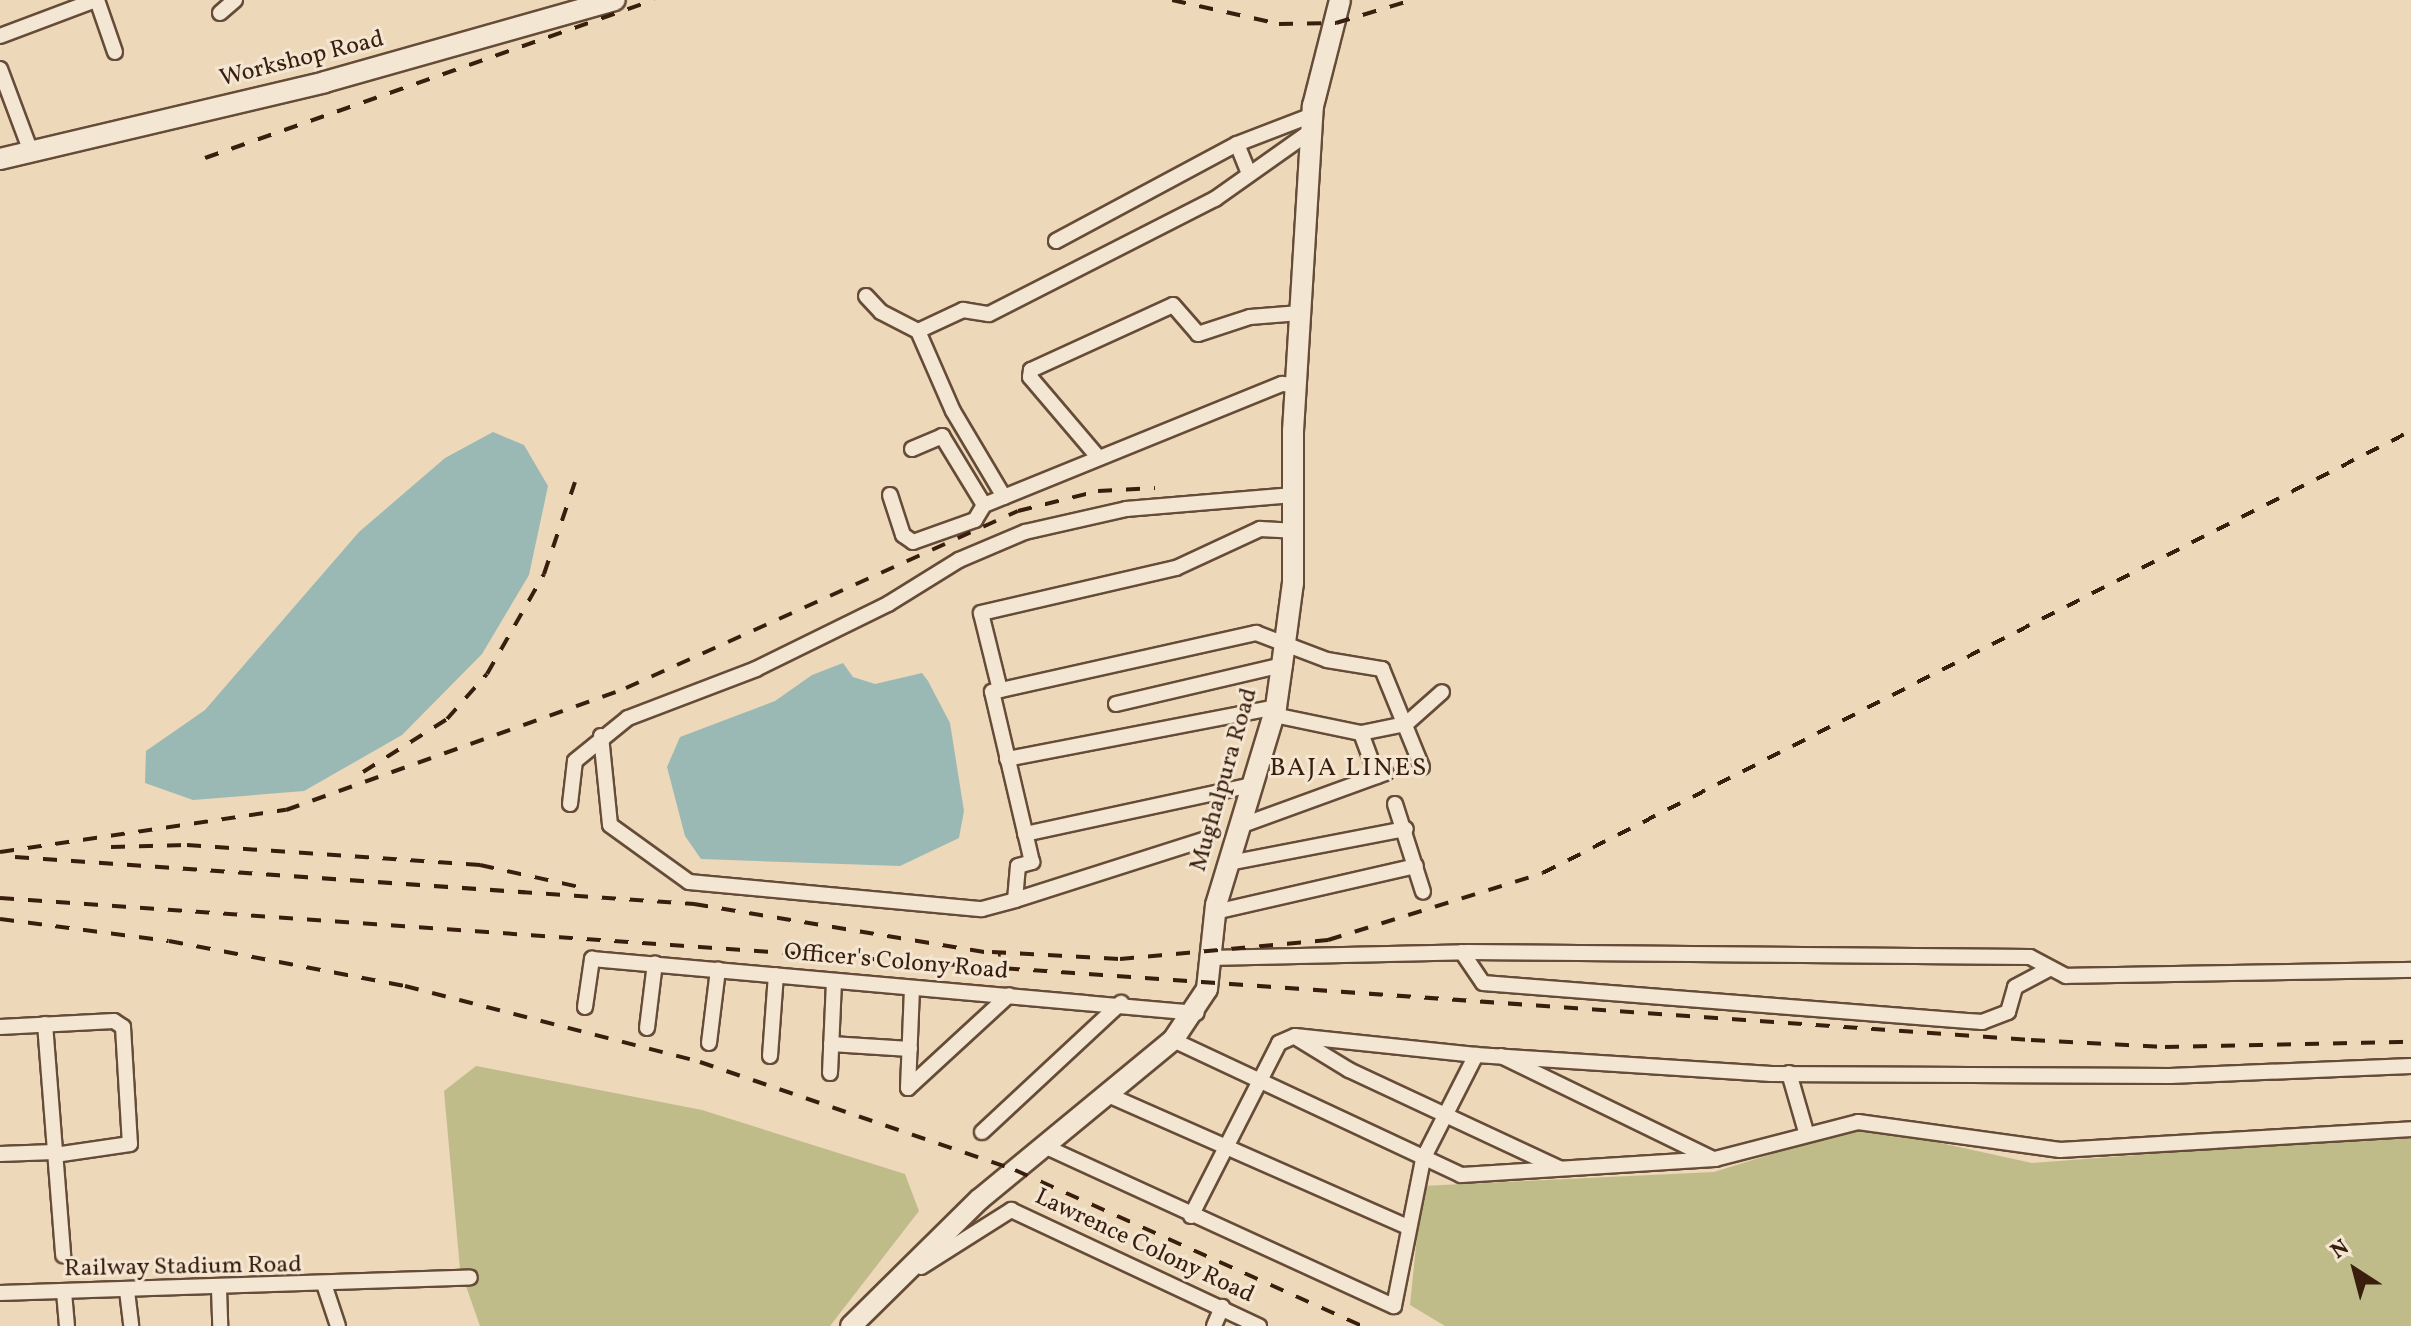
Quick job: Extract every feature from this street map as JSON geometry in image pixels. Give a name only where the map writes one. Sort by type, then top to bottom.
[{"type":"main road","name":"Workshop Road","points":[[0,159],[325,82],[615,0]]},
{"type":"main road","name":"Mughalpura Road","points":[[851,1326],[887,1289],[1044,1146],[1173,1040],[1197,1013],[1207,989],[1215,912],[1275,711],[1286,640],[1293,531],[1296,385],[1312,123],[1340,0]]},
{"type":"street","points":[[0,36],[96,0],[115,52]]},
{"type":"street","points":[[220,13],[235,0]]},
{"type":"street","points":[[0,69],[31,152]]},
{"type":"street","points":[[1056,241],[1237,144],[1312,123]]},
{"type":"street","points":[[918,331],[963,310],[989,314],[1215,199],[1312,123]]},
{"type":"street","points":[[1237,144],[1249,173]]},
{"type":"street","points":[[866,296],[881,312],[918,331],[953,411],[1004,497]]},
{"type":"street","points":[[1098,457],[1030,377],[1031,370],[1173,305],[1198,334],[1250,317],[1300,313]]},
{"type":"street","points":[[890,495],[903,535],[913,542],[975,520],[984,505],[1098,457],[1282,384],[1296,385]]},
{"type":"street","points":[[912,449],[942,436],[984,505]]},
{"type":"street","points":[[570,804],[575,761],[601,736],[628,718],[756,669],[888,604],[959,560],[1025,532],[1126,509],[1293,495]]},
{"type":"street","points":[[1000,690],[981,613],[1176,568],[1260,529],[1293,531]]},
{"type":"street","points":[[1015,900],[1018,866],[1032,862],[992,692],[1256,633],[1286,640],[1327,660],[1382,669],[1422,767]]},
{"type":"street","points":[[1116,704],[1282,665]]},
{"type":"street","points":[[1007,759],[1275,711],[1361,733],[1406,724],[1442,692]]},
{"type":"street","points":[[1240,826],[1381,774],[1361,733]]},
{"type":"street","points":[[601,736],[610,825],[689,882],[982,909],[1206,839]]},
{"type":"street","points":[[1025,834],[1252,785]]},
{"type":"street","points":[[1395,804],[1406,829],[1423,892]]},
{"type":"street","points":[[1229,863],[1406,829]]},
{"type":"street","points":[[1215,912],[1416,866]]},
{"type":"street","points":[[1209,958],[1462,952],[2030,957],[2066,976],[2411,970]]},
{"type":"street","points":[[1462,952],[1483,983],[1982,1022],[2008,1012],[2015,987],[2050,968]]},
{"type":"street","name":"Officer's Colony Road","points":[[585,1007],[592,959],[834,982],[1121,1003],[1197,1013]]},
{"type":"street","points":[[647,1028],[655,963]]},
{"type":"street","points":[[709,1043],[718,970]]},
{"type":"street","points":[[770,1056],[776,975]]},
{"type":"street","points":[[830,1073],[834,982]]},
{"type":"street","points":[[912,988],[908,1088],[1009,995]]},
{"type":"street","points":[[982,1132],[1121,1003]]},
{"type":"street","points":[[0,1027],[114,1021],[123,1027],[134,1137],[127,1148],[54,1154],[0,1154]]},
{"type":"street","points":[[45,1024],[63,1255]]},
{"type":"street","points":[[1295,1036],[1449,1116],[1562,1169]]},
{"type":"street","points":[[1191,1216],[1279,1043],[1295,1036],[1476,1055],[1494,1052],[1789,1073],[2170,1076],[2411,1066]]},
{"type":"street","points":[[1173,1040],[1461,1175],[1715,1159],[1806,1132],[1858,1122],[1906,1125],[2060,1150],[2411,1129]]},
{"type":"street","points":[[831,1044],[910,1049]]},
{"type":"street","points":[[1494,1052],[1715,1159]]},
{"type":"street","points":[[1044,1146],[1191,1216],[1394,1306],[1405,1226],[1423,1159],[1449,1116],[1476,1055]]},
{"type":"street","points":[[1789,1073],[1806,1132]]},
{"type":"street","points":[[1106,1094],[1405,1226]]},
{"type":"street","name":"Lawrence Colony Road","points":[[887,1289],[1011,1210],[1259,1326]]},
{"type":"street","points":[[325,1287],[470,1277]]},
{"type":"street","name":"Railway Stadium Road","points":[[0,1293],[325,1287],[338,1326]]},
{"type":"street","points":[[219,1289],[220,1326]]},
{"type":"street","points":[[127,1291],[131,1326]]},
{"type":"street","points":[[64,1292],[67,1326]]},
{"type":"street","points":[[1214,1326],[1222,1307]]},
{"type":"shaded area","points":[[476,1066],[702,1110],[905,1174],[919,1211],[830,1326],[480,1326],[460,1269],[444,1091]]},
{"type":"shaded area","points":[[1863,1126],[2032,1163],[2411,1134],[2411,1326],[1445,1326],[1410,1305],[1422,1186],[1714,1172]]},
{"type":"water","points":[[493,432],[524,445],[548,486],[529,575],[482,654],[402,735],[304,791],[193,800],[145,783],[146,751],[205,710],[359,532],[445,458]]},
{"type":"water","points":[[843,663],[853,677],[875,684],[922,673],[928,681],[950,723],[964,811],[959,838],[900,866],[701,859],[685,836],[667,767],[680,737],[775,701],[812,675]]},
{"type":"railway","points":[[205,158],[654,0]]},
{"type":"railway","points":[[1172,0],[1279,24],[1336,23],[1412,0]]},
{"type":"railway","points":[[992,952],[1120,959],[1328,940],[1543,873],[2411,431]]},
{"type":"railway","points":[[363,772],[447,719],[487,674],[544,574],[575,482]]},
{"type":"railway","points":[[0,852],[286,810],[626,688],[1018,511],[1098,491],[1155,488]]},
{"type":"railway","points":[[111,847],[187,845],[480,865],[584,888]]},
{"type":"railway","points":[[15,857],[694,904],[1001,955]]},
{"type":"railway","points":[[0,898],[2031,1040],[2165,1047],[2411,1042]]},
{"type":"railway","points":[[0,919],[169,941],[405,986],[700,1062],[1015,1170],[1362,1326]]},
{"type":"district","name":"BAJA LINES","points":[[1349,769]]}]
